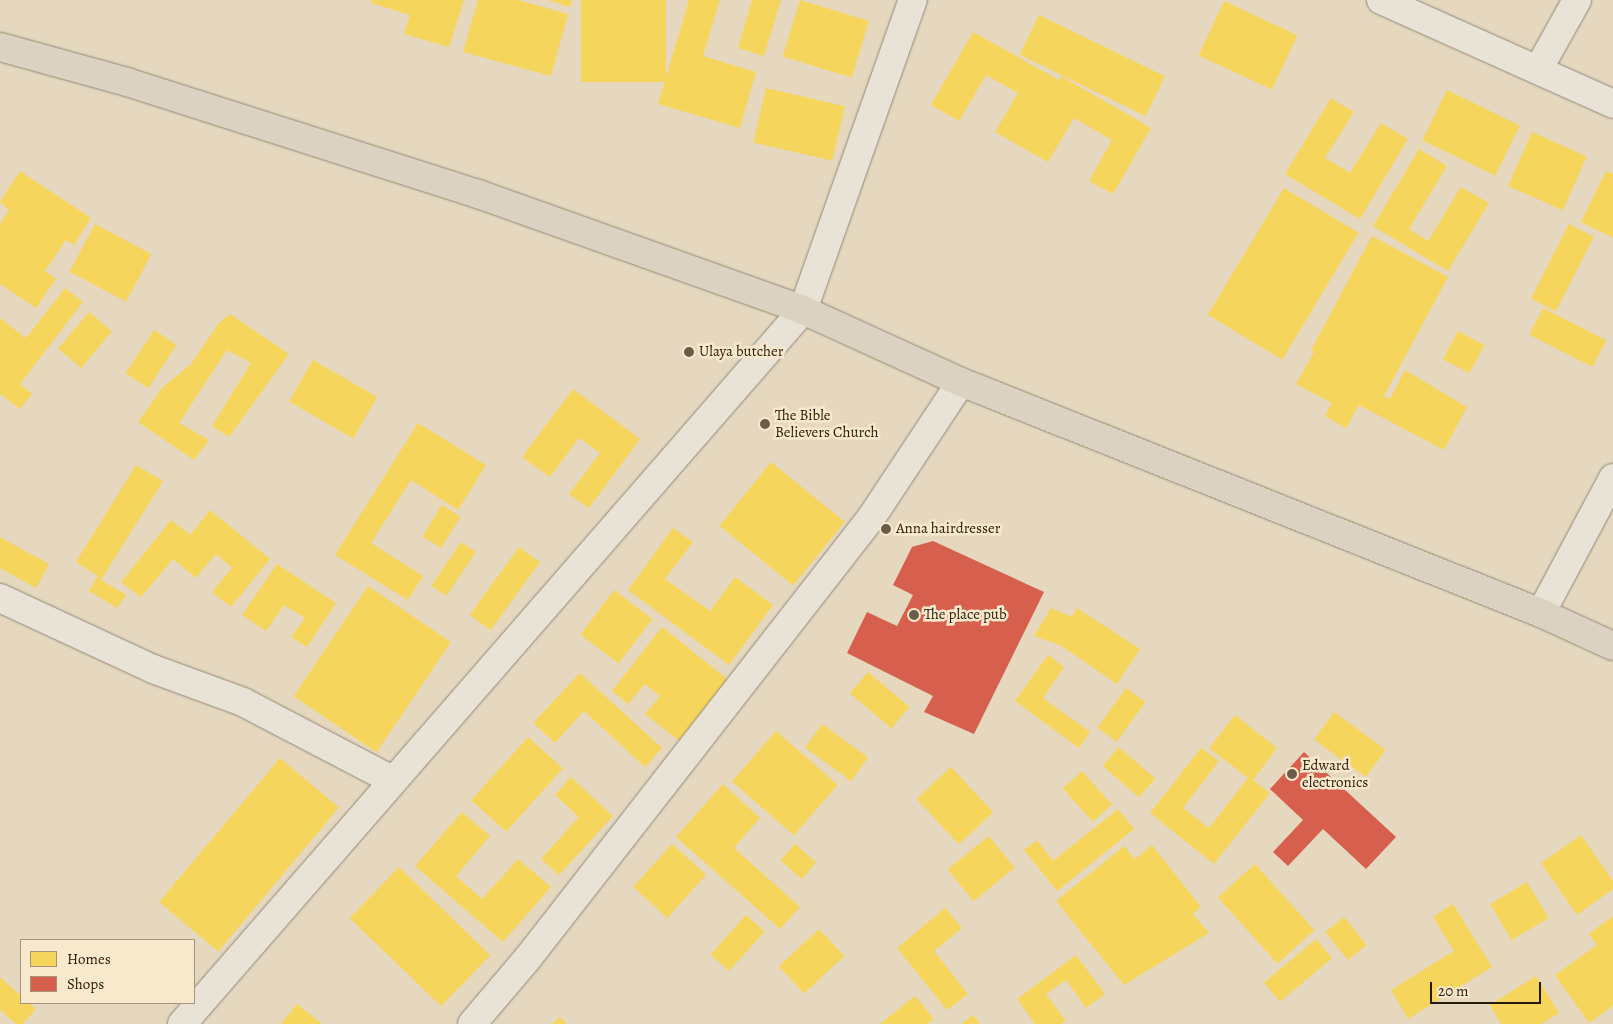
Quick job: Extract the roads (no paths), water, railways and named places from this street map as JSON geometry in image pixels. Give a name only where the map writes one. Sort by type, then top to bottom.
[{"type":"highway","points":[[0,47],[128,82],[469,191],[802,310],[961,382],[1541,613],[1613,646]]},
{"type":"street","points":[[182,1024],[802,310],[913,0]]},
{"type":"street","points":[[1381,0],[1613,104]]},
{"type":"street","points":[[1538,70],[1577,0]]},
{"type":"street","points":[[472,1024],[528,958],[871,518],[961,382]]},
{"type":"street","points":[[1541,613],[1613,478]]},
{"type":"street","points":[[0,598],[153,669],[243,702],[392,780]]},
{"type":"place","name":"Ulaya butcher","points":[[689,352]]},
{"type":"place","name":"The Bible Believers Church","points":[[765,424]]},
{"type":"place","name":"Anna hairdresser","points":[[886,529]]},
{"type":"place","name":"The place pub","points":[[914,615]]},
{"type":"place","name":"Edward electronics","points":[[1292,774]]}]
